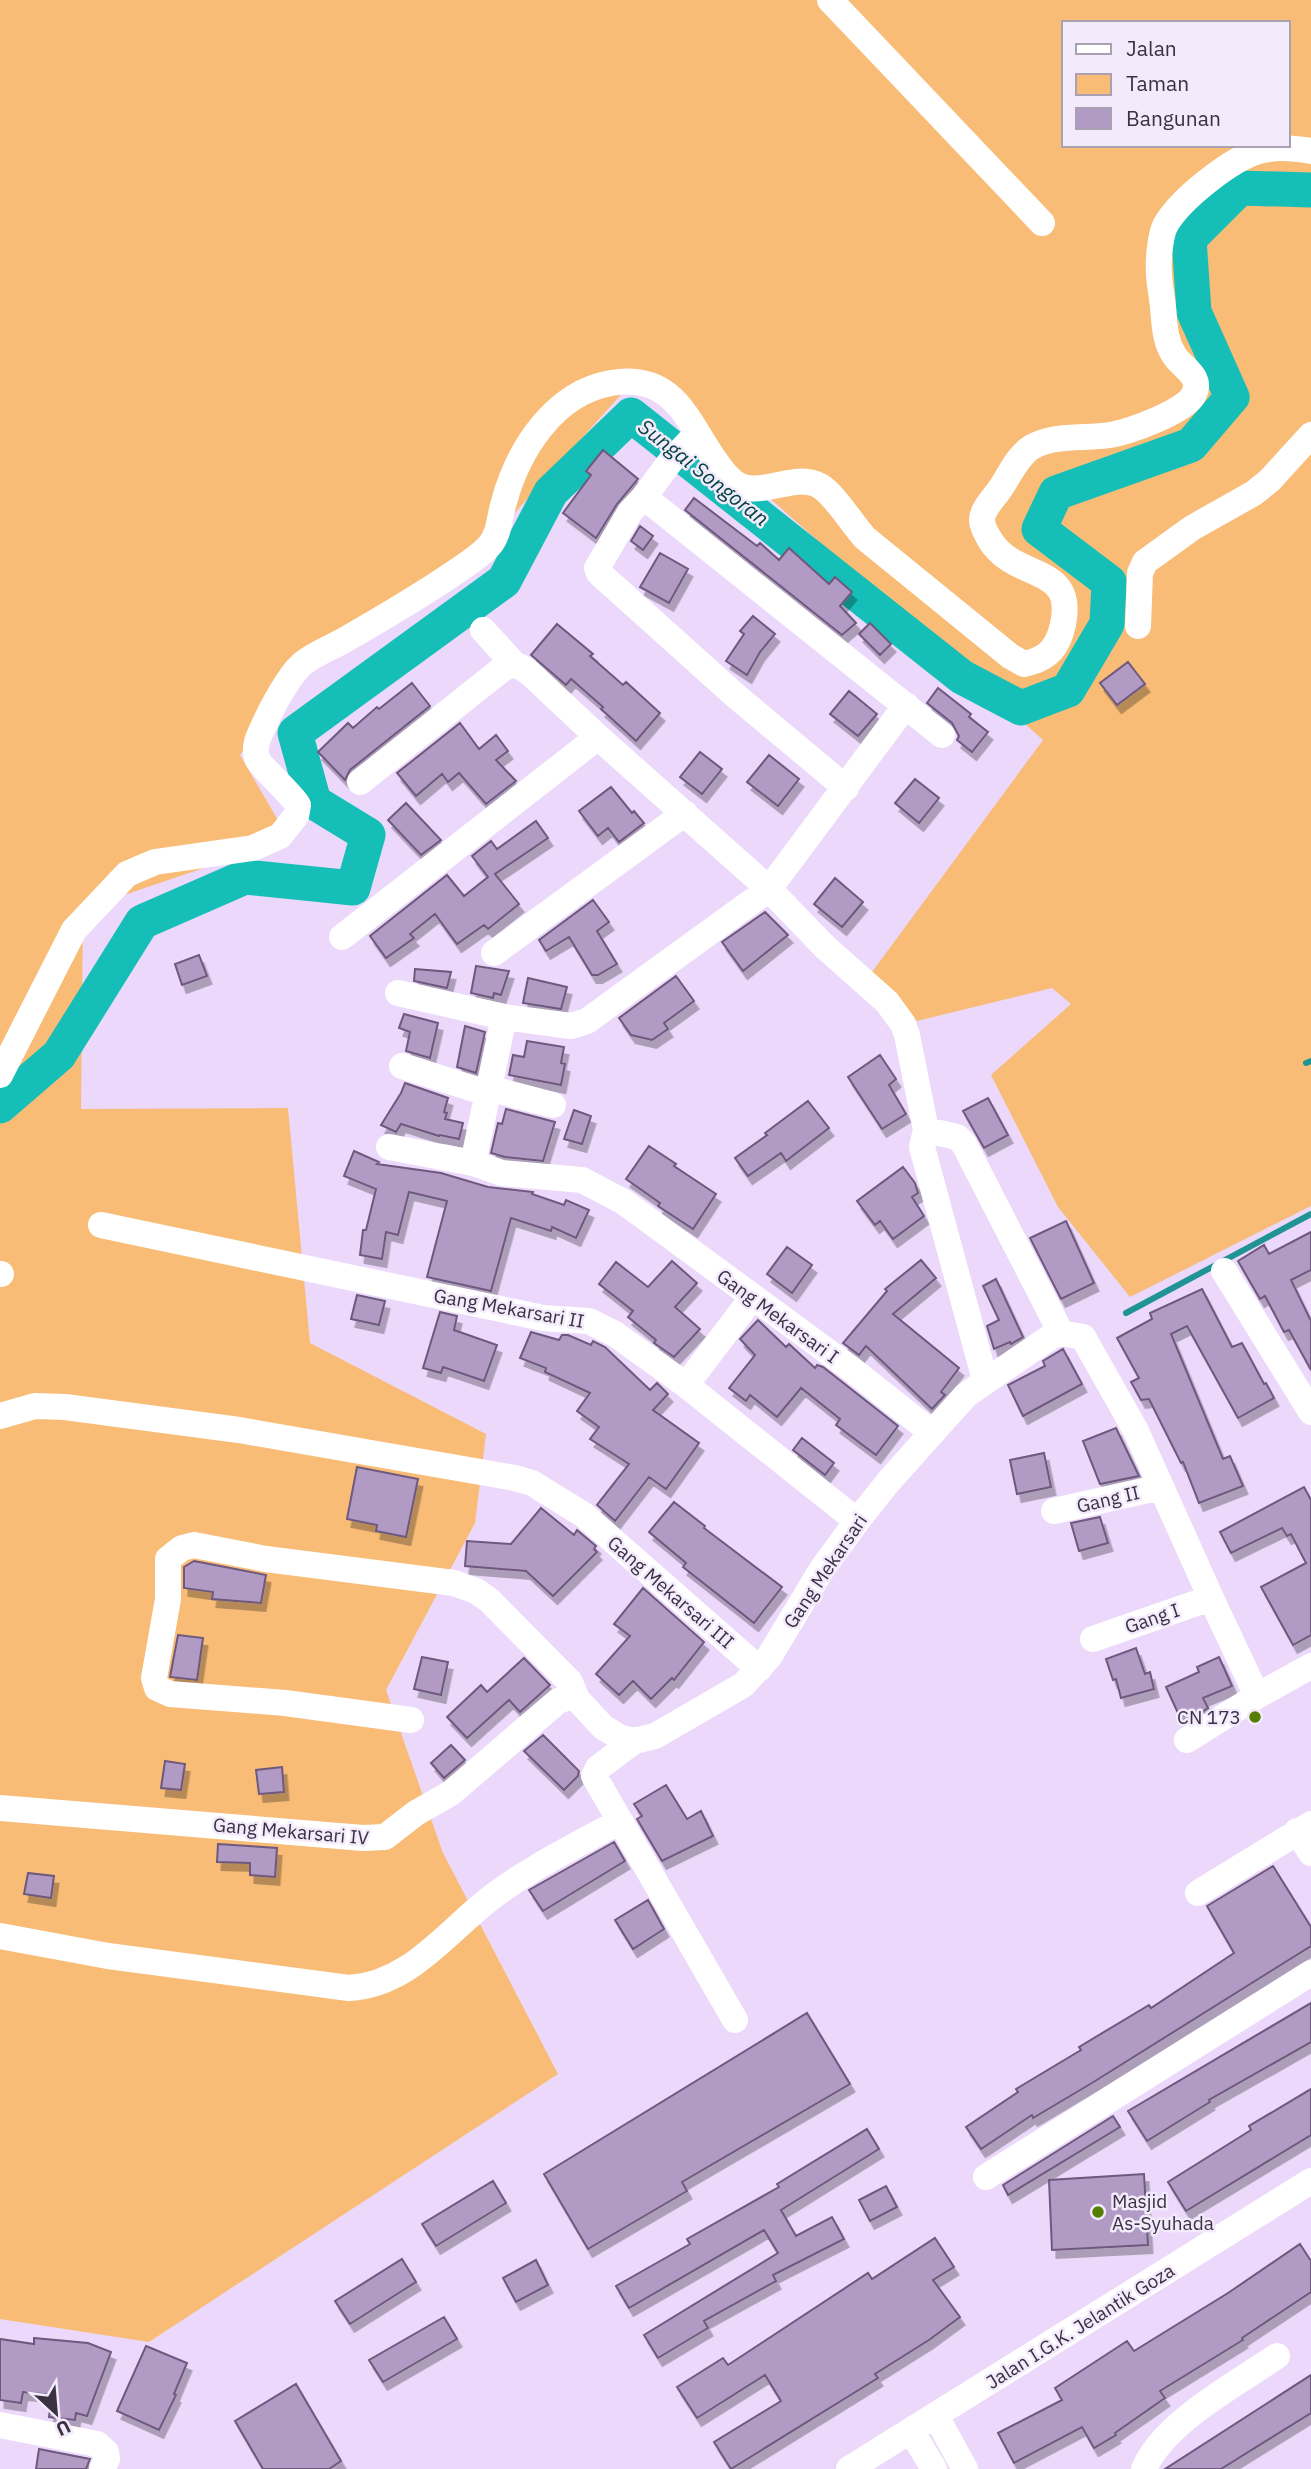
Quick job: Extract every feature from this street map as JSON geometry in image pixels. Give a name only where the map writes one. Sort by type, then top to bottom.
[{"type":"street","points":[[830,0],[1042,223]]},
{"type":"street","points":[[0,1075],[74,930],[127,874],[155,862],[253,848],[280,836],[292,824],[298,805],[257,758],[256,743],[274,704],[302,665],[439,583],[486,549],[495,538],[519,458],[538,430],[565,404],[588,389],[625,382],[656,387],[667,393],[682,409],[694,437],[731,480],[747,489],[800,482],[818,485],[832,496],[865,538],[1010,656],[1024,664],[1042,660],[1058,641],[1064,620],[1065,600],[1058,586],[1048,577],[1000,555],[982,521],[986,507],[1030,448],[1047,441],[1111,435],[1167,415],[1189,400],[1195,393],[1196,383],[1192,374],[1175,357],[1164,330],[1158,272],[1164,228],[1174,213],[1208,181],[1235,162],[1259,151],[1278,148],[1311,151]]},
{"type":"street","points":[[1138,626],[1140,573],[1145,562],[1192,528],[1254,494],[1311,435]]},
{"type":"street","points":[[694,437],[630,512],[597,568],[599,573],[737,696],[846,788]]},
{"type":"street","points":[[644,497],[942,735]]},
{"type":"street","points":[[482,630],[514,664],[522,666],[769,889],[897,1014],[907,1035],[926,1130],[922,1147],[982,1382]]},
{"type":"street","points":[[360,782],[501,670],[514,664]]},
{"type":"street","points":[[398,993],[504,1017],[571,1026],[587,1021],[769,889],[906,705]]},
{"type":"street","points":[[342,937],[598,737]]},
{"type":"street","points":[[494,953],[685,813]]},
{"type":"street","points":[[473,1163],[504,1017]]},
{"type":"street","points":[[402,1066],[553,1105]]},
{"type":"street","points":[[926,1130],[957,1137],[964,1144],[1061,1333],[1083,1337],[1092,1350],[1136,1431],[1257,1696]]},
{"type":"street","name":"Gang Mekarsari I","points":[[389,1147],[473,1163],[502,1172],[582,1180],[624,1202],[850,1368],[931,1432]]},
{"type":"street","name":"Gang Mekarsari II","points":[[101,1225],[534,1316],[589,1321],[615,1334],[686,1385],[857,1521]]},
{"type":"street","points":[[1224,1271],[1311,1412]]},
{"type":"street","points":[[686,1385],[752,1298]]},
{"type":"street","name":"Gang Mekarsari","points":[[620,1821],[594,1776],[598,1769],[645,1738],[743,1685],[778,1643],[822,1569],[857,1521],[931,1432],[965,1395],[982,1382],[1045,1340],[1061,1333]]},
{"type":"street","name":"Gang Mekarsari III","points":[[0,1416],[35,1406],[65,1407],[239,1430],[532,1483],[584,1515],[759,1669]]},
{"type":"street","name":"Gang II","points":[[1054,1511],[1161,1487]]},
{"type":"street","points":[[411,1720],[285,1703],[170,1694],[157,1688],[154,1678],[168,1599],[168,1559],[172,1554],[194,1545],[266,1559],[454,1583],[476,1591],[489,1600],[570,1682],[575,1695],[608,1732],[621,1738],[645,1738]]},
{"type":"street","name":"Gang I","points":[[1093,1639],[1210,1598]]},
{"type":"street","points":[[1187,1740],[1311,1666]]},
{"type":"street","name":"Gang Mekarsari IV","points":[[0,1808],[385,1838],[416,1813],[439,1802],[463,1784],[558,1701],[575,1695]]},
{"type":"street","points":[[0,1936],[108,1956],[349,1988],[361,1987],[406,1970],[434,1949],[487,1900],[531,1871],[620,1821],[735,2020]]},
{"type":"street","points":[[1199,1893],[1306,1836]]},
{"type":"street","points":[[986,2177],[1311,1973]]},
{"type":"street","name":"Jalan I.G.K. Jelantik Goza","points":[[849,2469],[1311,2181]]},
{"type":"street","points":[[1144,2469],[1162,2439],[1278,2356]]},
{"type":"street","points":[[936,2416],[965,2469]]},
{"type":"street","points":[[0,2425],[97,2444],[106,2452],[107,2459],[102,2469]]},
{"type":"street","points":[[912,2432],[934,2469]]},
{"type":"green space","points":[[0,0],[1311,0],[1311,1206],[1130,1297],[1058,1207],[991,1075],[1071,1004],[1052,988],[917,1021],[869,976],[1043,740],[635,379],[475,557],[294,676],[240,755],[289,839],[83,909],[81,1109],[288,1108],[310,1343],[486,1434],[475,1523],[386,1690],[443,1853],[558,2074],[149,2342],[0,2319]]},
{"type":"building","points":[[603,450],[638,479],[617,504],[596,538],[563,513],[591,475],[586,471]]},
{"type":"building","points":[[694,498],[757,546],[760,543],[779,560],[789,548],[829,584],[835,577],[852,592],[840,606],[856,623],[842,635],[685,510]]},
{"type":"building","points":[[640,526],[653,536],[643,550],[631,541]]},
{"type":"building","points":[[660,553],[688,569],[669,603],[640,587]]},
{"type":"building","points":[[753,616],[775,634],[760,652],[747,675],[726,661],[744,634],[740,631]]},
{"type":"building","points":[[870,623],[891,644],[880,655],[859,634]]},
{"type":"building","points":[[557,624],[593,654],[590,656],[623,685],[626,682],[660,713],[636,741],[571,679],[566,685],[531,655]]},
{"type":"building","points":[[1128,662],[1145,684],[1117,705],[1100,683]]},
{"type":"building","points":[[412,683],[430,706],[350,770],[345,780],[318,752],[348,723],[353,728],[377,707],[379,709]]},
{"type":"building","points":[[938,688],[971,714],[969,717],[988,732],[972,752],[957,740],[959,736],[952,723],[927,703]]},
{"type":"building","points":[[849,691],[877,714],[858,736],[830,714]]},
{"type":"building","points":[[460,723],[479,749],[496,735],[508,751],[496,760],[516,781],[486,804],[459,773],[448,782],[442,774],[416,796],[397,773]]},
{"type":"building","points":[[700,752],[722,769],[702,794],[680,777]]},
{"type":"building","points":[[769,755],[799,779],[778,806],[747,782]]},
{"type":"building","points":[[915,779],[939,798],[919,823],[895,803]]},
{"type":"building","points":[[611,787],[644,823],[619,842],[608,828],[598,836],[579,811]]},
{"type":"building","points":[[406,803],[441,840],[421,855],[388,820]]},
{"type":"building","points":[[536,821],[548,838],[495,874],[519,904],[488,929],[484,925],[457,944],[435,914],[410,934],[414,938],[386,958],[370,936],[447,875],[464,896],[488,877],[472,856],[491,841],[497,849]]},
{"type":"building","points":[[835,878],[863,902],[842,927],[814,904]]},
{"type":"building","points":[[593,900],[609,922],[597,931],[617,964],[598,975],[592,975],[569,937],[546,951],[539,940]]},
{"type":"building","points":[[765,912],[788,935],[743,971],[722,942]]},
{"type":"building","points":[[199,955],[207,976],[182,985],[175,964]]},
{"type":"building","points":[[476,966],[509,971],[501,995],[494,993],[493,998],[471,993]]},
{"type":"building","points":[[415,969],[451,972],[447,988],[414,981]]},
{"type":"building","points":[[676,976],[694,1001],[664,1023],[668,1029],[652,1040],[631,1035],[619,1018]]},
{"type":"building","points":[[528,978],[567,987],[561,1009],[523,1003]]},
{"type":"building","points":[[404,1014],[438,1023],[430,1058],[406,1051],[410,1032],[399,1028]]},
{"type":"building","points":[[465,1026],[485,1032],[476,1073],[457,1067]]},
{"type":"building","points":[[527,1041],[564,1047],[561,1063],[565,1064],[561,1085],[509,1075],[513,1055],[524,1057]]},
{"type":"building","points":[[880,1055],[896,1079],[889,1085],[906,1114],[882,1129],[848,1077]]},
{"type":"building","points":[[405,1083],[448,1098],[445,1119],[463,1123],[459,1139],[439,1136],[401,1124],[396,1132],[381,1125]]},
{"type":"building","points":[[988,1098],[1008,1135],[984,1148],[963,1111]]},
{"type":"building","points":[[808,1101],[829,1128],[786,1161],[781,1153],[748,1176],[735,1158]]},
{"type":"building","points":[[506,1109],[555,1122],[543,1161],[491,1153],[498,1123],[502,1124]]},
{"type":"building","points":[[574,1110],[591,1116],[582,1144],[564,1139]]},
{"type":"building","points":[[649,1146],[716,1194],[693,1229],[658,1206],[660,1203],[626,1179]]},
{"type":"building","points":[[354,1151],[379,1162],[377,1164],[441,1173],[488,1187],[533,1192],[532,1194],[564,1205],[566,1200],[589,1210],[576,1238],[552,1227],[551,1231],[511,1218],[491,1291],[427,1277],[447,1201],[409,1192],[398,1235],[386,1232],[382,1259],[360,1255],[363,1230],[366,1230],[376,1189],[344,1176]]},
{"type":"building","points":[[903,1167],[915,1183],[918,1193],[912,1197],[924,1216],[893,1239],[880,1221],[875,1225],[857,1201]]},
{"type":"building","points":[[1066,1221],[1094,1283],[1061,1299],[1030,1238]]},
{"type":"building","points":[[1311,1232],[1311,1270],[1291,1280],[1311,1321],[1311,1370],[1289,1330],[1284,1332],[1265,1296],[1260,1299],[1238,1261],[1264,1245],[1269,1254]]},
{"type":"building","points":[[787,1247],[812,1265],[792,1293],[767,1274]]},
{"type":"building","points":[[921,1260],[936,1278],[893,1314],[959,1368],[941,1392],[945,1395],[932,1409],[866,1346],[859,1355],[843,1343],[887,1291],[885,1289]]},
{"type":"building","points":[[672,1261],[697,1283],[675,1307],[700,1329],[674,1357],[654,1343],[656,1340],[628,1317],[633,1311],[599,1284],[616,1262],[648,1287]]},
{"type":"building","points":[[996,1279],[1023,1337],[994,1349],[987,1326],[999,1320],[983,1286]]},
{"type":"building","points":[[1202,1289],[1232,1347],[1242,1343],[1274,1398],[1238,1418],[1187,1326],[1171,1334],[1223,1459],[1230,1456],[1243,1486],[1199,1503],[1183,1462],[1181,1463],[1149,1399],[1141,1400],[1131,1382],[1139,1378],[1117,1338],[1152,1319],[1150,1313]]},
{"type":"building","points":[[357,1295],[385,1301],[379,1325],[351,1319]]},
{"type":"building","points":[[440,1312],[457,1316],[454,1330],[497,1345],[484,1381],[443,1367],[441,1373],[423,1368]]},
{"type":"building","points":[[758,1320],[786,1347],[789,1344],[815,1368],[817,1365],[823,1367],[898,1426],[876,1455],[836,1425],[840,1419],[801,1388],[777,1417],[750,1395],[746,1401],[729,1388],[755,1355],[740,1339]]},
{"type":"building","points":[[531,1332],[559,1340],[562,1335],[568,1335],[591,1345],[593,1341],[605,1347],[650,1390],[657,1383],[668,1394],[653,1410],[699,1443],[666,1489],[649,1477],[615,1521],[597,1505],[629,1464],[590,1439],[599,1427],[577,1411],[590,1393],[545,1372],[546,1368],[520,1358]]},
{"type":"building","points":[[1063,1349],[1082,1384],[1023,1416],[1008,1385],[1045,1366],[1043,1361]]},
{"type":"building","points":[[1116,1428],[1139,1476],[1100,1484],[1083,1441]]},
{"type":"building","points":[[802,1438],[834,1463],[825,1475],[793,1450]]},
{"type":"building","points":[[1044,1453],[1051,1487],[1017,1494],[1010,1460]]},
{"type":"building","points":[[357,1467],[418,1479],[406,1537],[376,1531],[377,1525],[347,1519]]},
{"type":"building","points":[[1304,1487],[1311,1500],[1311,1635],[1293,1645],[1261,1587],[1306,1563],[1291,1534],[1287,1536],[1282,1528],[1231,1553],[1220,1532]]},
{"type":"building","points":[[674,1502],[782,1587],[754,1623],[683,1567],[686,1563],[649,1532]]},
{"type":"building","points":[[541,1508],[574,1535],[577,1530],[596,1546],[594,1549],[597,1552],[553,1596],[526,1571],[465,1566],[467,1541],[511,1544]]},
{"type":"building","points":[[1100,1517],[1108,1543],[1079,1551],[1071,1523]]},
{"type":"building","points":[[194,1561],[266,1575],[261,1603],[212,1599],[213,1592],[184,1588],[184,1567]]},
{"type":"building","points":[[643,1588],[704,1642],[674,1680],[672,1678],[651,1699],[633,1681],[619,1695],[596,1674],[630,1636],[614,1624]]},
{"type":"building","points":[[178,1635],[203,1638],[197,1680],[170,1677]]},
{"type":"building","points":[[1136,1648],[1145,1674],[1150,1672],[1154,1689],[1121,1698],[1116,1679],[1113,1680],[1106,1659]]},
{"type":"building","points":[[422,1657],[448,1662],[441,1695],[414,1689]]},
{"type":"building","points":[[1219,1657],[1232,1686],[1203,1698],[1208,1708],[1183,1724],[1166,1687],[1199,1672],[1197,1667]]},
{"type":"building","points":[[524,1658],[550,1685],[520,1712],[509,1700],[467,1738],[447,1717],[481,1685],[487,1692]]},
{"type":"building","points":[[543,1735],[579,1771],[578,1776],[564,1790],[524,1751]]},
{"type":"building","points":[[451,1745],[465,1760],[444,1778],[431,1763]]},
{"type":"building","points":[[165,1761],[185,1764],[181,1790],[161,1788]]},
{"type":"building","points":[[282,1767],[284,1792],[259,1794],[256,1770]]},
{"type":"building","points":[[666,1785],[687,1819],[701,1811],[713,1836],[662,1861],[637,1819],[642,1816],[634,1804]]},
{"type":"building","points":[[614,1842],[625,1861],[543,1911],[529,1890]]},
{"type":"building","points":[[218,1844],[277,1848],[275,1877],[250,1875],[250,1863],[217,1862]]},
{"type":"building","points":[[1273,1866],[1311,1927],[1311,1946],[1092,2083],[1033,2118],[1032,2115],[981,2149],[966,2127],[1018,2092],[1016,2089],[1081,2050],[1079,2047],[1149,2005],[1151,2008],[1234,1953],[1207,1906]]},
{"type":"building","points":[[28,1873],[54,1876],[51,1898],[24,1894]]},
{"type":"building","points":[[648,1900],[664,1929],[633,1949],[615,1920]]},
{"type":"building","points":[[1311,2003],[1311,2042],[1209,2100],[1210,2102],[1147,2141],[1128,2111]]},
{"type":"building","points":[[807,2013],[850,2084],[682,2182],[687,2191],[588,2249],[544,2174]]},
{"type":"building","points":[[1311,2089],[1311,2135],[1186,2211],[1168,2182],[1251,2130],[1249,2126]]},
{"type":"building","points":[[1113,2116],[1120,2127],[1008,2195],[1003,2185]]},
{"type":"building","points":[[867,2129],[879,2149],[781,2210],[796,2236],[832,2217],[844,2239],[773,2275],[776,2281],[704,2321],[708,2328],[658,2358],[644,2335],[778,2253],[764,2230],[629,2308],[616,2286],[690,2244],[687,2239],[779,2187],[777,2184]]},
{"type":"building","name":"Masjid As-Syuhada","points":[[1144,2174],[1148,2245],[1052,2250],[1049,2180]]},
{"type":"building","points":[[493,2181],[506,2203],[436,2246],[422,2224]]},
{"type":"building","points":[[886,2186],[897,2207],[870,2221],[859,2200]]},
{"type":"building","points":[[935,2238],[954,2267],[933,2280],[960,2317],[875,2374],[878,2378],[731,2469],[714,2442],[781,2401],[765,2375],[697,2418],[677,2387],[723,2358],[728,2365],[868,2273],[872,2279]]},
{"type":"building","points":[[1300,2244],[1311,2261],[1311,2292],[1242,2338],[1243,2340],[1160,2391],[1165,2398],[1094,2448],[1082,2427],[1014,2463],[998,2433],[1062,2400],[1055,2388],[1127,2341],[1134,2351],[1228,2293]]},
{"type":"building","points":[[402,2259],[416,2282],[350,2324],[335,2301]]},
{"type":"building","points":[[536,2260],[548,2285],[516,2302],[503,2278]]},
{"type":"building","points":[[444,2317],[457,2339],[383,2382],[369,2360]]},
{"type":"building","points":[[34,2338],[88,2343],[111,2352],[87,2416],[76,2413],[75,2420],[49,2417],[52,2395],[23,2392],[21,2403],[0,2400],[0,2339],[34,2344]]},
{"type":"building","points":[[146,2346],[187,2363],[174,2394],[176,2395],[159,2430],[117,2411]]},
{"type":"building","points":[[1311,2375],[1311,2413],[1221,2469],[1165,2469]]},
{"type":"building","points":[[296,2384],[341,2461],[329,2469],[263,2469],[235,2421]]},
{"type":"building","points":[[39,2449],[90,2459],[86,2469],[36,2469]]},
{"type":"waterway","name":"Sungai Songoran","points":[[0,1106],[59,1055],[142,922],[245,877],[353,888],[368,835],[314,802],[295,733],[504,581],[551,492],[631,415],[962,677],[1021,708],[1068,690],[1107,624],[1109,582],[1039,529],[1056,493],[1191,445],[1232,397],[1194,312],[1189,239],[1240,188],[1311,190]]},
{"type":"waterway","points":[[1306,1063],[1311,1061]]},
{"type":"waterway","points":[[1126,1313],[1311,1214]]},
{"type":"place","name":"CN 173","points":[[1255,1717]]},
{"type":"place","name":"Masjid As-Syuhada","points":[[1098,2212]]}]
